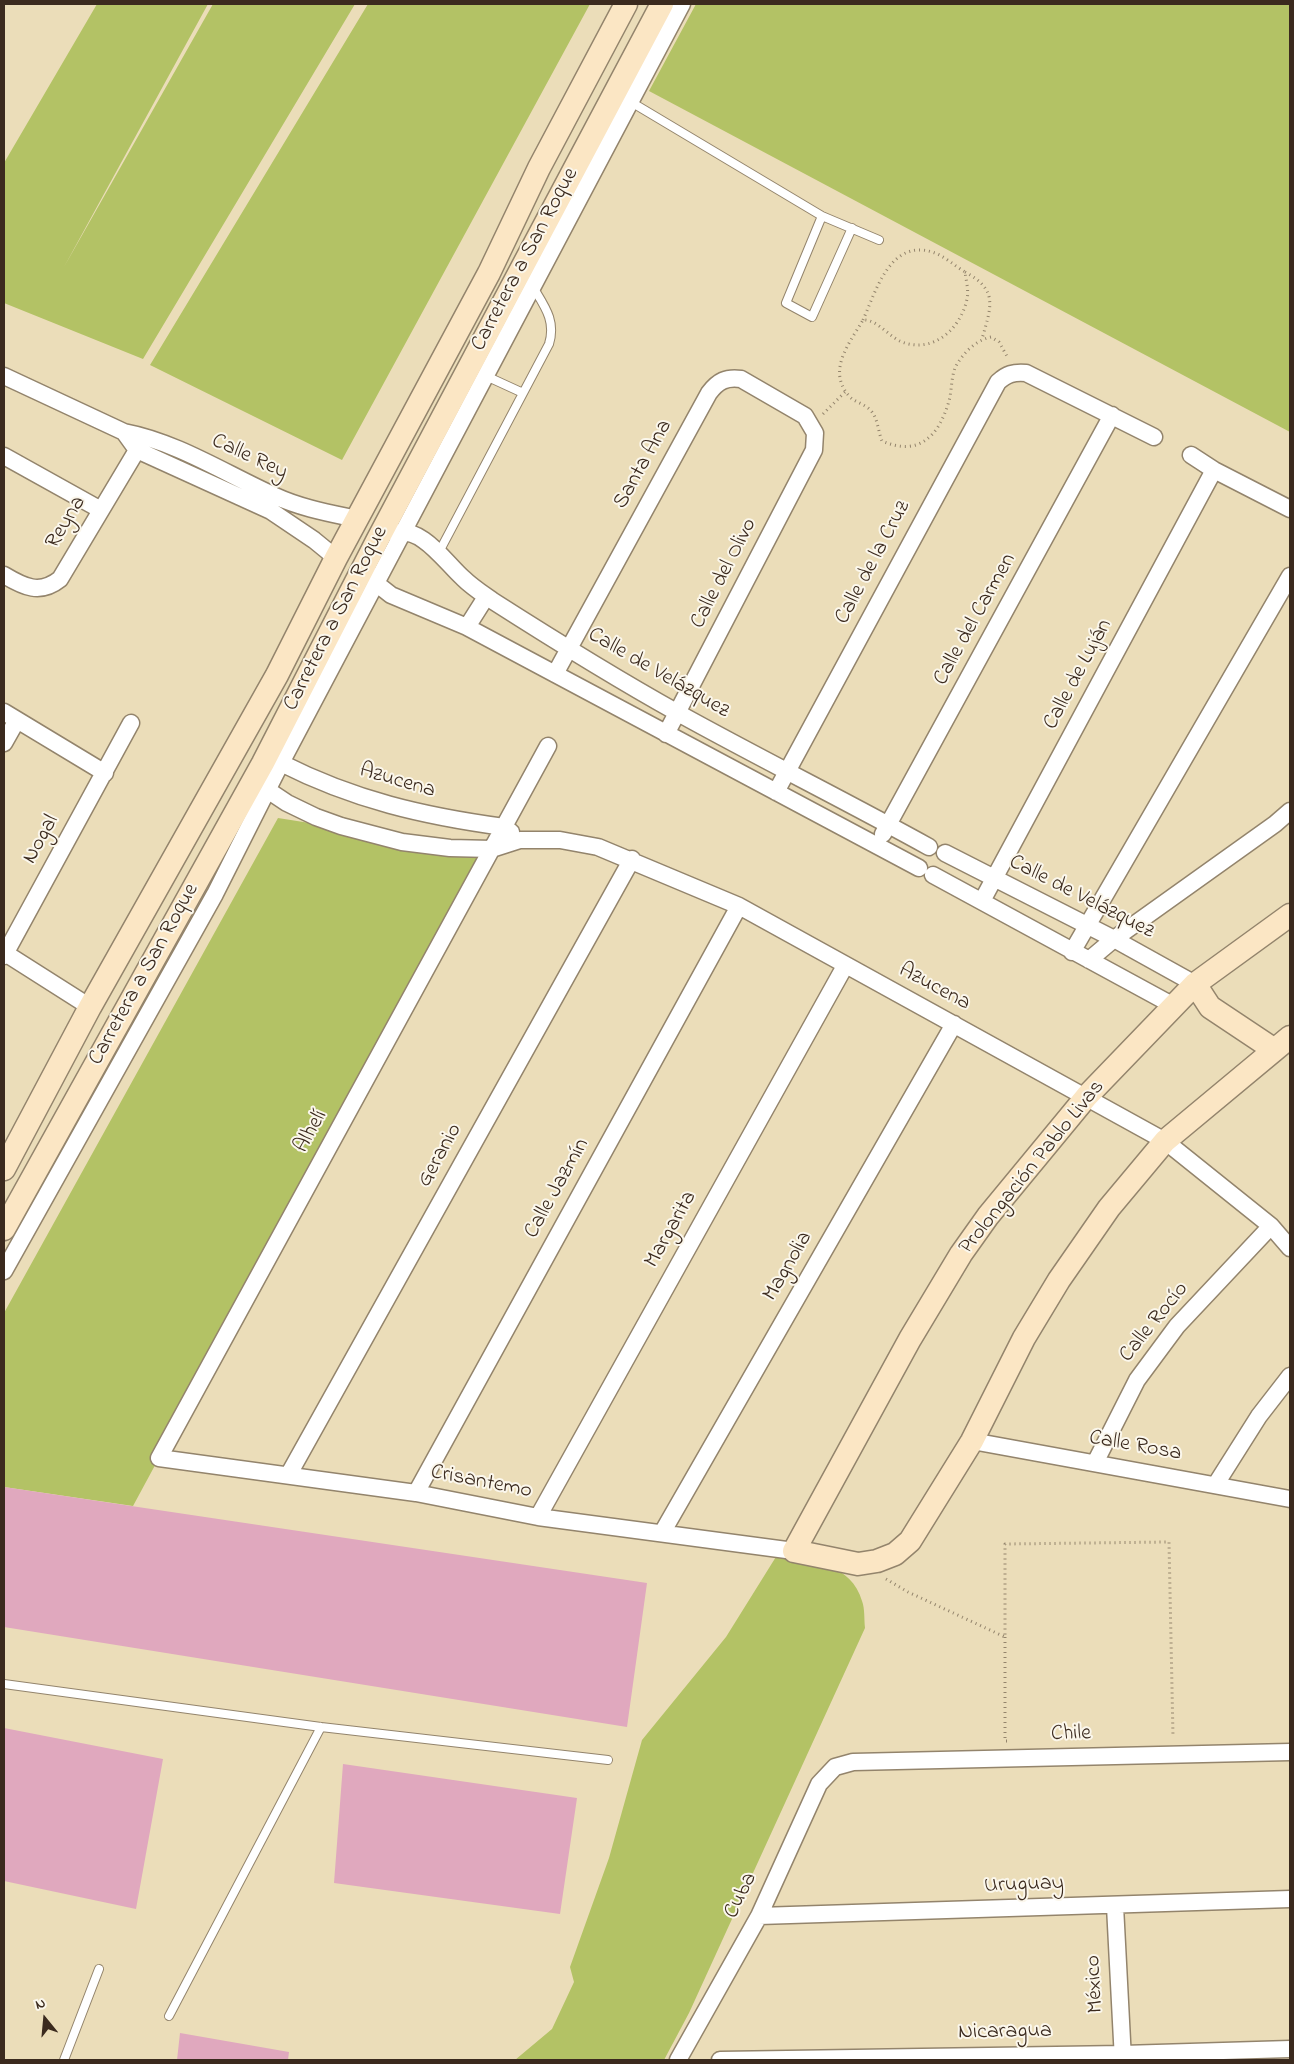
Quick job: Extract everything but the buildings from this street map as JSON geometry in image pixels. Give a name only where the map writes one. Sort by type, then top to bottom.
[{"type":"main road","name":"Carretera a San Roque","points":[[4,1169],[90,1008],[276,675],[356,519],[489,273],[539,168],[626,4]]},
{"type":"main road","name":"Carretera a San Roque","points":[[4,1229],[163,942],[264,772],[369,551],[662,4]]},
{"type":"main road","points":[[308,615],[338,577],[369,551],[366,530],[390,458]]},
{"type":"main road","points":[[190,830],[225,789],[264,772],[256,729],[276,675]]},
{"type":"main road","name":"Prolongación Pablo Livas","points":[[794,1551],[910,1339],[961,1254],[988,1216],[1087,1096],[1195,984],[1290,915]]},
{"type":"main road","points":[[76,1099],[88,1046],[90,1008],[137,969],[163,942]]},
{"type":"main road","points":[[1195,984],[1210,1008]]},
{"type":"main road","points":[[794,1551],[858,1564],[895,1554],[910,1541],[972,1441],[1024,1338],[1059,1280],[1109,1208],[1165,1141],[1282,1043],[1210,1008],[1174,1006]]},
{"type":"street","points":[[4,1271],[215,894],[264,772],[377,584],[682,4]]},
{"type":"street","points":[[1020,372],[1154,437]]},
{"type":"street","name":"Calle de la Cruz","points":[[776,792],[998,382],[1006,375],[1020,372]]},
{"type":"street","name":"Calle Rey","points":[[4,376],[124,432],[141,443],[274,504],[312,509],[356,519]]},
{"type":"street","name":"Santa Ana","points":[[555,674],[709,393],[717,383],[732,378],[740,379],[805,416],[813,428]]},
{"type":"street","name":"Calle del Carmen","points":[[877,844],[890,825],[1112,415]]},
{"type":"street","name":"Calle del Olivo","points":[[666,734],[814,450],[813,428]]},
{"type":"street","name":"Reyna","points":[[4,575],[33,589],[54,584],[60,579],[141,443]]},
{"type":"street","points":[[1191,455],[1214,470],[1290,509]]},
{"type":"street","points":[[4,456],[101,510]]},
{"type":"street","name":"Calle de Luján","points":[[982,901],[1214,470]]},
{"type":"street","name":"Calle Rey","points":[[274,504],[302,531],[336,558]]},
{"type":"street","points":[[377,584],[369,551],[404,531]]},
{"type":"street","name":"Calle de Velázquez","points":[[404,531],[416,535],[465,580],[486,596],[568,649],[678,713],[929,847]]},
{"type":"street","points":[[1072,952],[1290,576]]},
{"type":"street","name":"Calle de Velázquez","points":[[377,584],[392,595],[467,627],[877,844],[1174,1006]]},
{"type":"street","points":[[467,627],[486,596]]},
{"type":"street","points":[[4,743],[10,716],[105,772]]},
{"type":"street","name":"Nogal","points":[[5,954],[131,723]]},
{"type":"street","name":"Alhelí","points":[[158,1458],[548,746]]},
{"type":"street","name":"Azucena","points":[[264,772],[352,794],[410,812],[504,827]]},
{"type":"street","name":"Azucena","points":[[264,772],[287,803],[341,826],[402,842],[450,848],[492,849],[520,840],[560,840],[598,847],[632,859],[739,906],[845,966],[1087,1096],[1165,1141],[1271,1226],[1290,1248]]},
{"type":"street","points":[[1089,960],[1114,939],[1275,824],[1290,811]]},
{"type":"street","points":[[504,827],[520,840]]},
{"type":"street","name":"Calle de Velázquez","points":[[945,853],[1114,939],[1195,984]]},
{"type":"street","name":"Geranio","points":[[289,1474],[632,859]]},
{"type":"street","name":"Calle Jazmín","points":[[416,1494],[739,906]]},
{"type":"street","points":[[5,954],[90,1008]]},
{"type":"street","name":"Margarita","points":[[538,1517],[845,966]]},
{"type":"street","name":"Magnolia","points":[[662,1533],[954,1024]]},
{"type":"street","name":"Calle Rocío","points":[[1095,1463],[1137,1380],[1177,1326],[1271,1226]]},
{"type":"street","points":[[1216,1484],[1259,1416],[1290,1376]]},
{"type":"street","name":"Calle Rosa","points":[[972,1441],[1290,1498]]},
{"type":"street","name":"Crisantemo","points":[[158,1458],[289,1474],[416,1494],[538,1517],[794,1551]]},
{"type":"street","name":"Chile","points":[[853,1762],[1290,1752]]},
{"type":"street","name":"Cuba","points":[[678,2060],[759,1916],[819,1784],[835,1767],[853,1762]]},
{"type":"street","name":"Uruguay","points":[[759,1916],[1290,1899]]},
{"type":"street","name":"México","points":[[1115,1906],[1123,2057]]},
{"type":"street","name":"Nicaragua","points":[[720,2060],[1123,2057],[1290,2049]]},
{"type":"lane","points":[[631,102],[822,216],[879,240]]},
{"type":"lane","points":[[822,216],[786,303],[812,317],[852,228]]},
{"type":"lane","points":[[438,554],[549,344],[553,332],[548,310],[534,288]]},
{"type":"lane","points":[[486,376],[523,394]]},
{"type":"lane","points":[[4,1684],[321,1727],[608,1760]]},
{"type":"lane","points":[[169,2016],[321,1727]]},
{"type":"lane","points":[[64,2060],[99,1969]]},
{"type":"path","points":[[982,339],[990,309],[990,297],[985,286],[978,279],[932,252],[914,250],[899,255],[890,264],[839,364],[840,378],[846,392],[852,399],[870,409],[876,418],[882,441],[895,446],[910,448],[923,443],[938,428],[949,402],[955,368],[965,353],[982,339],[991,337],[999,342],[1020,372]]},
{"type":"path","points":[[863,320],[874,322],[891,337],[905,343],[924,344],[939,339],[953,330],[960,322],[968,298],[965,272]]},
{"type":"path","points":[[813,428],[846,392]]},
{"type":"path","points":[[1015,1740],[1005,1741],[1005,1544],[1169,1542],[1173,1738],[1163,1739]]},
{"type":"path","points":[[866,1562],[890,1583],[1005,1637]]},
{"type":"green space","points":[[97,4],[208,4],[64,267],[213,4],[355,4],[143,359],[4,303],[4,163]]},
{"type":"green space","points":[[368,4],[590,4],[342,460],[150,365]]},
{"type":"green space","points":[[696,4],[1290,4],[1290,432],[649,91]]},
{"type":"green space","points":[[278,818],[487,851],[133,1506],[4,1487],[4,1313]]},
{"type":"green space","points":[[779,1552],[829,1566],[849,1579],[857,1589],[862,1601],[865,1628],[689,2013],[664,2060],[515,2060],[552,2029],[574,1982],[570,1967],[609,1858],[642,1740],[726,1637]]}]
